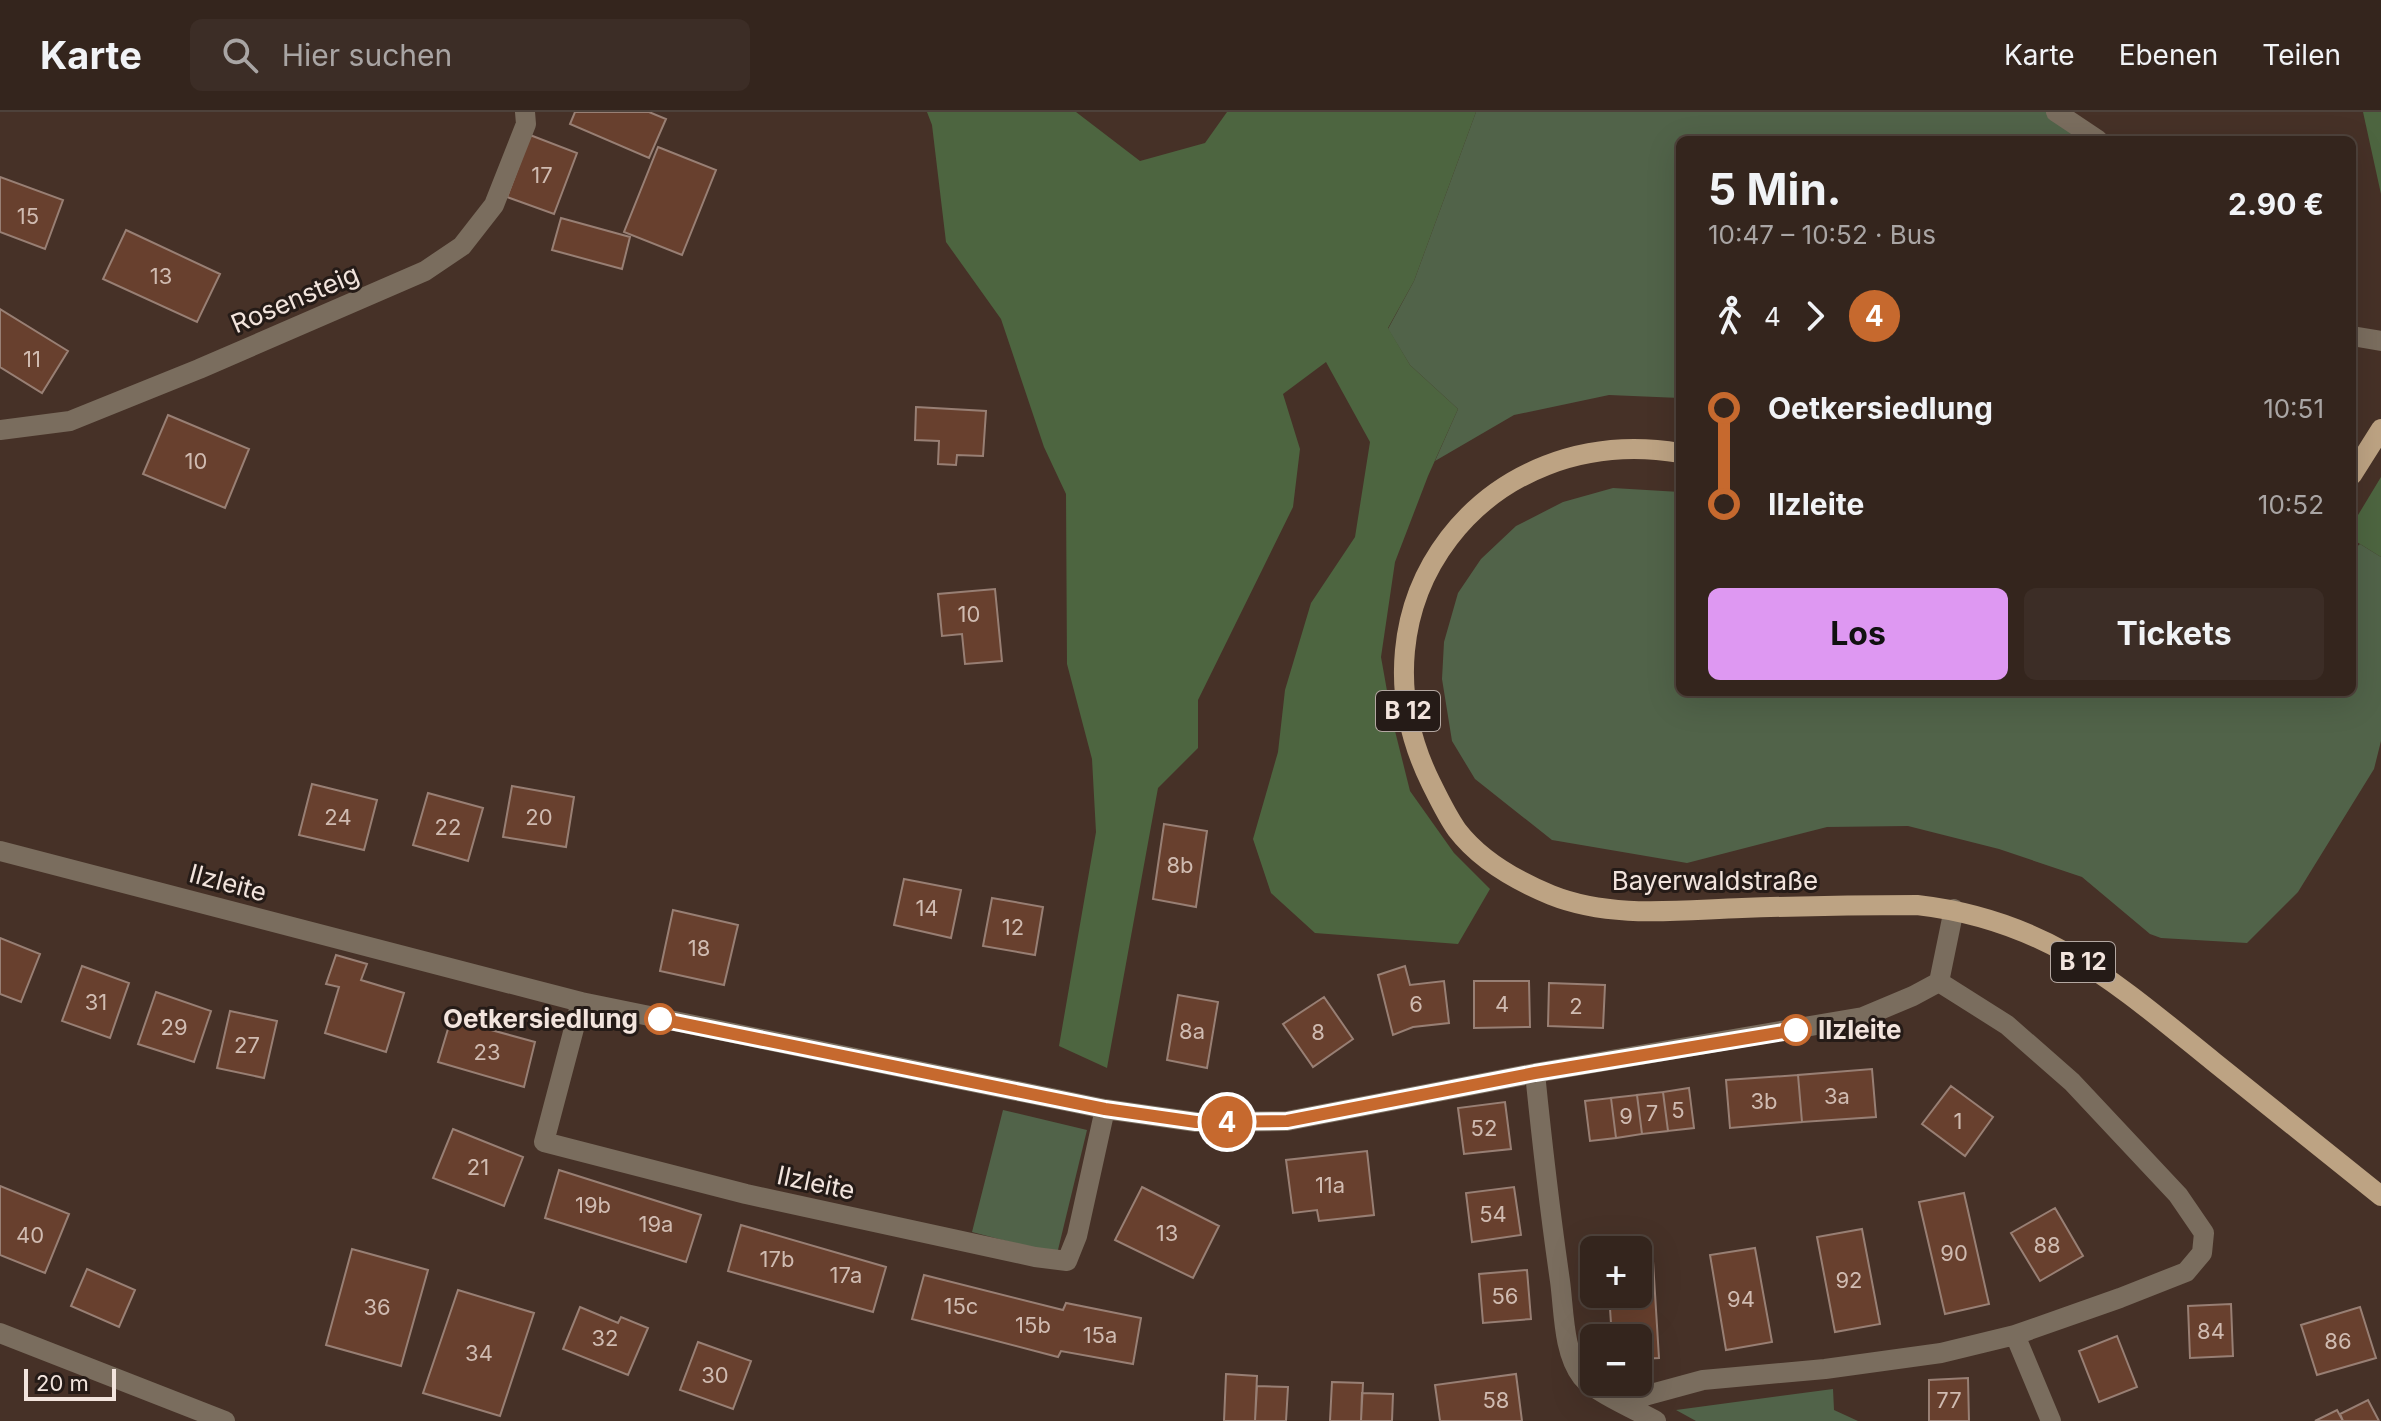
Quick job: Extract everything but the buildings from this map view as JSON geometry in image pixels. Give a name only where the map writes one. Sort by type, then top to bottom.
[{"type":"main road","points":[[2356,469],[2381,429]]},
{"type":"main road","name":"Bayerwaldstraße","points":[[1676,452],[1616,448],[1563,458],[1522,476],[1487,499],[1451,534],[1433,559],[1415,596],[1406,632],[1404,690],[1423,768],[1458,831],[1487,859],[1517,880],[1587,907],[1640,912],[1874,905],[1954,909],[2016,927],[2045,940],[2118,985],[2381,1196]]},
{"type":"street","name":"Rosensteig","points":[[0,430],[70,421],[425,271],[462,246],[494,205],[526,124],[525,112]]},
{"type":"street","points":[[2056,112],[2092,136]]},
{"type":"street","points":[[2356,337],[2381,341]]},
{"type":"street","name":"Ilzleite","points":[[0,851],[581,1002],[1105,1109],[1196,1122],[1287,1121],[1535,1073],[1863,1017],[1939,982]]},
{"type":"street","points":[[1622,1402],[1703,1380],[1825,1369],[1941,1353],[2015,1335],[2186,1272],[2202,1253],[2204,1233],[2178,1195],[2072,1082],[2007,1025],[1939,982],[1954,909]]},
{"type":"street","name":"Ilzleite","points":[[581,1002],[544,1142],[746,1194],[1035,1257],[1067,1261],[1077,1236],[1105,1109]]},
{"type":"street","points":[[1535,1073],[1568,1342],[1576,1367],[1583,1378],[1656,1421]]},
{"type":"street","points":[[0,1333],[225,1421]]},
{"type":"street","points":[[2015,1335],[2051,1421]]},
{"type":"green space","points":[[927,112],[1076,112],[1140,161],[1205,143],[1227,112],[1476,112],[1414,281],[1388,328],[1410,365],[1458,409],[1395,562],[1381,657],[1410,791],[1454,853],[1490,889],[1458,944],[1315,933],[1271,893],[1253,839],[1278,752],[1285,690],[1311,603],[1355,537],[1370,442],[1326,362],[1283,394],[1300,449],[1293,507],[1198,700],[1198,748],[1158,788],[1107,1068],[1059,1046],[1096,832],[1092,759],[1067,664],[1066,494],[1044,447],[1001,319],[946,242],[932,125]]},
{"type":"green space","points":[[1476,112],[2057,112],[2093,136],[1676,136],[1676,398],[1609,395],[1514,415],[1435,461],[1458,409],[1410,365],[1388,329],[1414,281]]},
{"type":"green space","points":[[2363,112],[2381,112],[2381,194]]},
{"type":"green space","points":[[2381,477],[2381,557],[2356,541],[2356,518]]},
{"type":"green space","points":[[1613,488],[1676,492],[1676,696],[2356,696],[2356,548],[2360,544],[2381,557],[2381,741],[2374,769],[2298,892],[2247,943],[2161,938],[2150,934],[2082,877],[1999,849],[1908,826],[1827,827],[1687,863],[1552,840],[1475,779],[1452,741],[1442,679],[1444,642],[1458,593],[1481,559],[1516,526],[1563,502]]},
{"type":"green space","points":[[1003,1110],[1087,1130],[1057,1254],[972,1232]]},
{"type":"green space","points":[[1833,1389],[1834,1410],[1858,1421],[1696,1421],[1676,1410]]},
{"type":"bus line","name":"4","points":[[660,1019],[1105,1109],[1196,1122],[1287,1121],[1535,1073],[1796,1030]]},
{"type":"place","name":"Oetkersiedlung","points":[[660,1019]]},
{"type":"place","name":"Ilzleite","points":[[1796,1030]]}]
